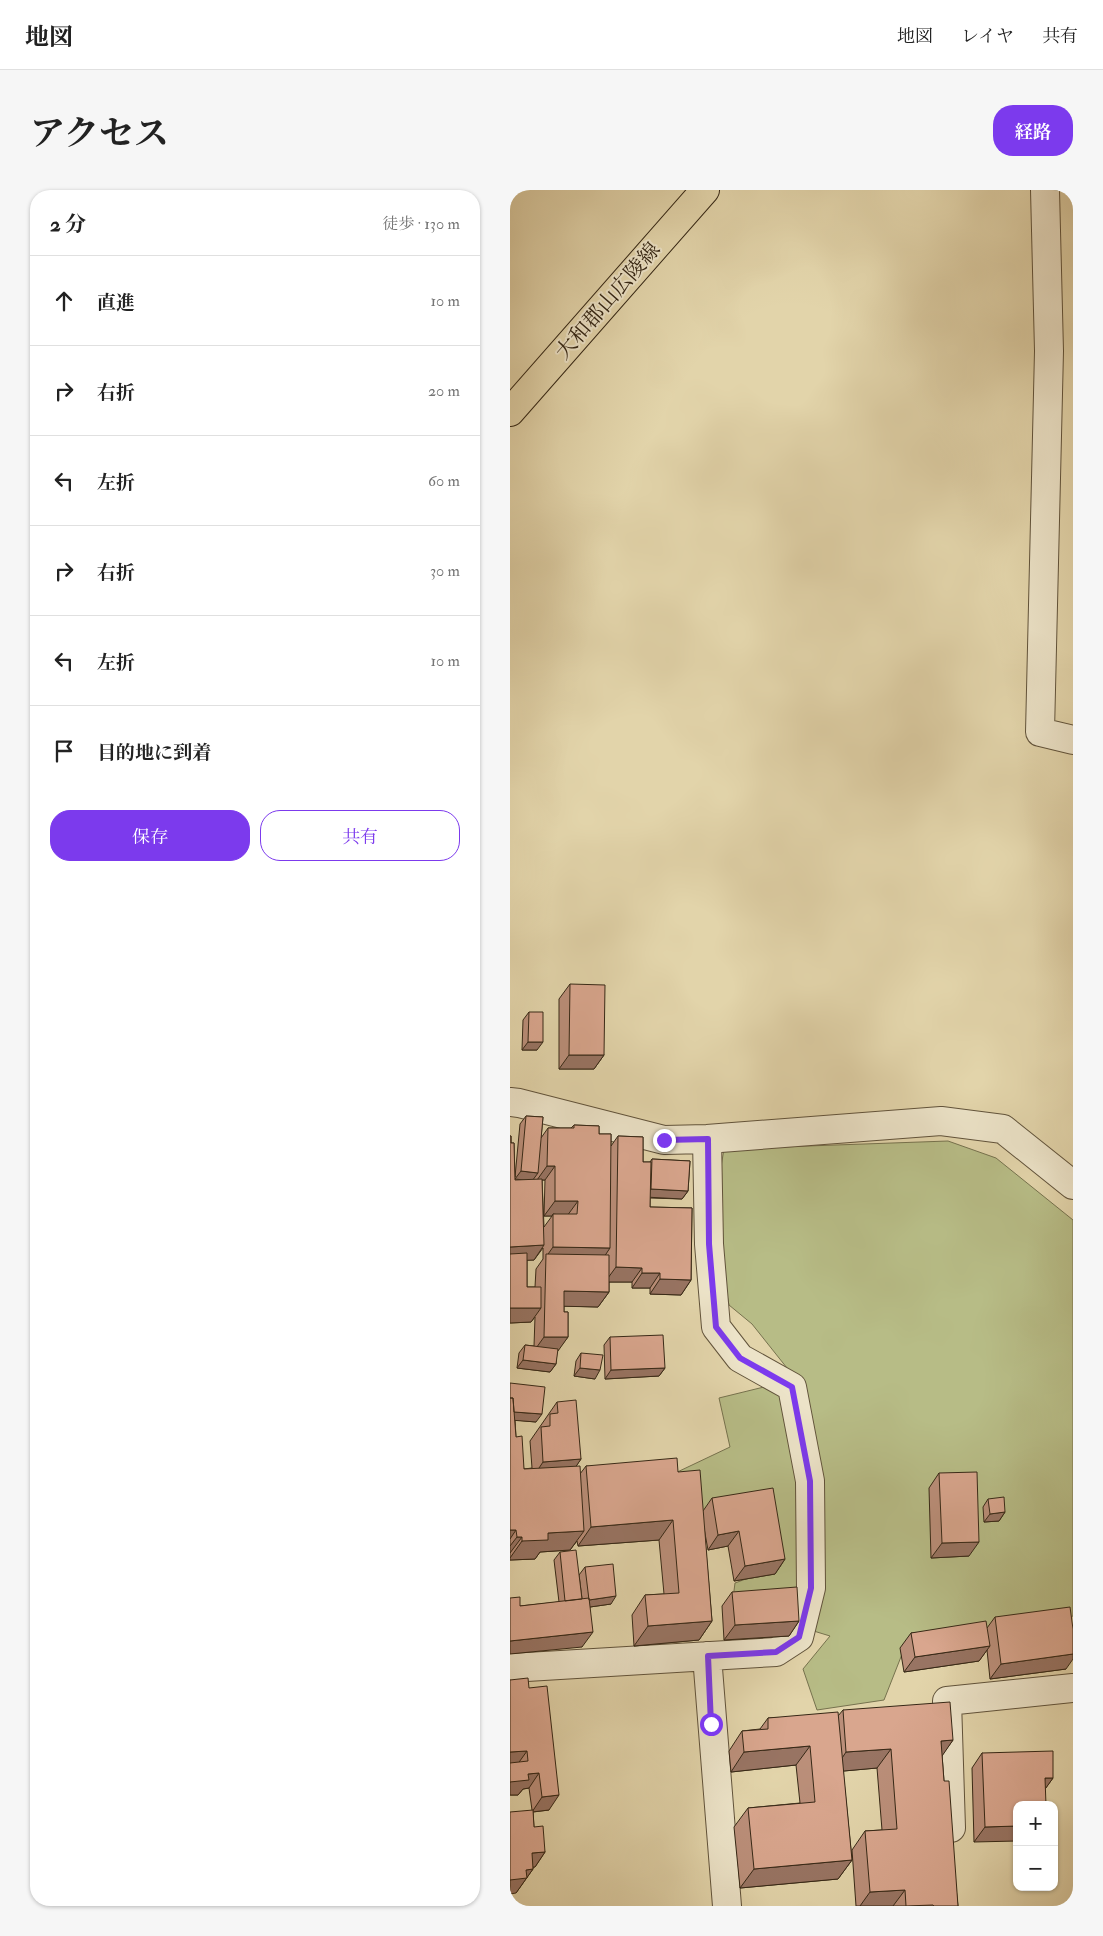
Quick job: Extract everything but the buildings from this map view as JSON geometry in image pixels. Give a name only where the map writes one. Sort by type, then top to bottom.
[{"type":"main road","name":"大和郡山広陵線","points":[[510,412],[706,190]]},
{"type":"street","points":[[1045,190],[1049,351],[1040,732],[1073,740]]},
{"type":"street","points":[[510,1102],[519,1102],[664,1140],[708,1139],[941,1121],[1003,1129],[1073,1185]]},
{"type":"street","points":[[510,1668],[776,1652],[799,1637],[811,1588],[810,1481],[792,1387],[740,1358],[716,1327],[709,1244],[708,1139]]},
{"type":"street","points":[[708,1656],[727,1906]]},
{"type":"street","points":[[952,1857],[947,1701],[1073,1688]]},
{"type":"green space","points":[[948,1141],[996,1158],[1073,1220],[1073,1616],[1055,1621],[908,1639],[884,1700],[817,1710],[803,1669],[830,1636],[732,1606],[735,1583],[781,1566],[747,1511],[693,1516],[671,1475],[730,1447],[719,1398],[768,1386],[787,1368],[752,1324],[729,1305],[712,1221],[724,1149]]},
{"type":"route","points":[[664,1140],[708,1139],[709,1244],[716,1327],[740,1358],[792,1387],[810,1481],[811,1588],[799,1637],[776,1652],[708,1656],[711,1724]]}]
